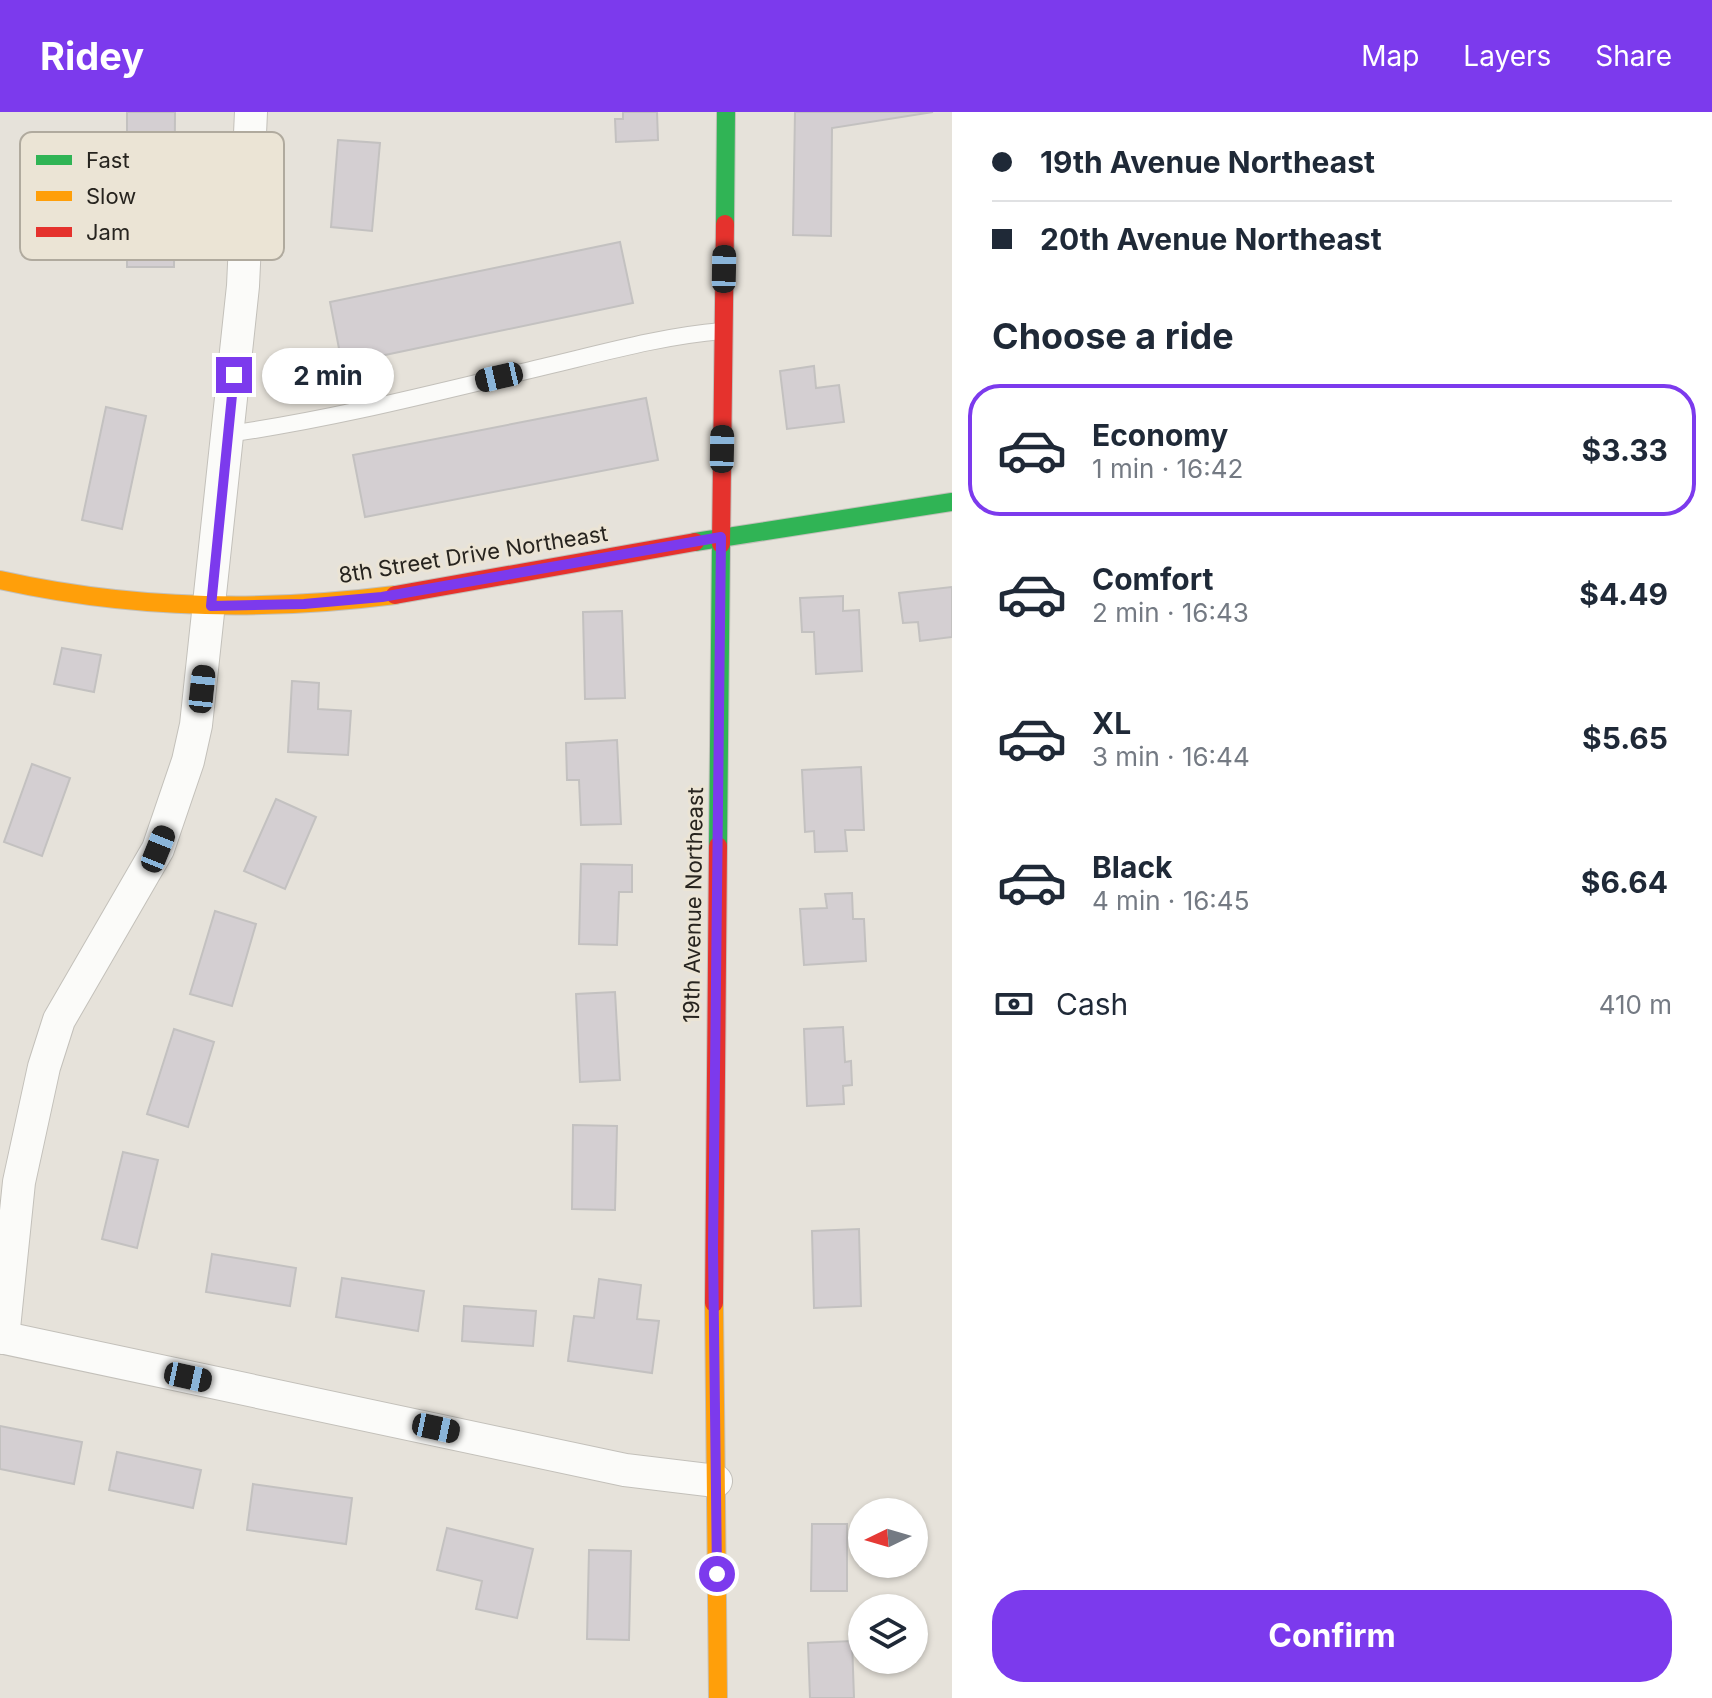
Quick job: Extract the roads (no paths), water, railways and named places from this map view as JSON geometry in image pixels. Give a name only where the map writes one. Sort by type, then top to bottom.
[{"type":"street","points":[[250,132],[251,112]]},
{"type":"street","name":"19th Avenue Northeast","points":[[718,1698],[713,1248],[726,112]]},
{"type":"street","points":[[244,260],[211,606],[196,725],[172,815],[145,874],[68,1001],[44,1067],[19,1182],[1,1338],[625,1470],[716,1481]]},
{"type":"street","name":"8th Street Drive Northeast","points":[[0,580],[111,599],[211,606],[304,604],[382,597],[721,537],[952,502]]},
{"type":"lane","points":[[228,434],[306,423],[610,351],[689,334],[724,331]]}]
